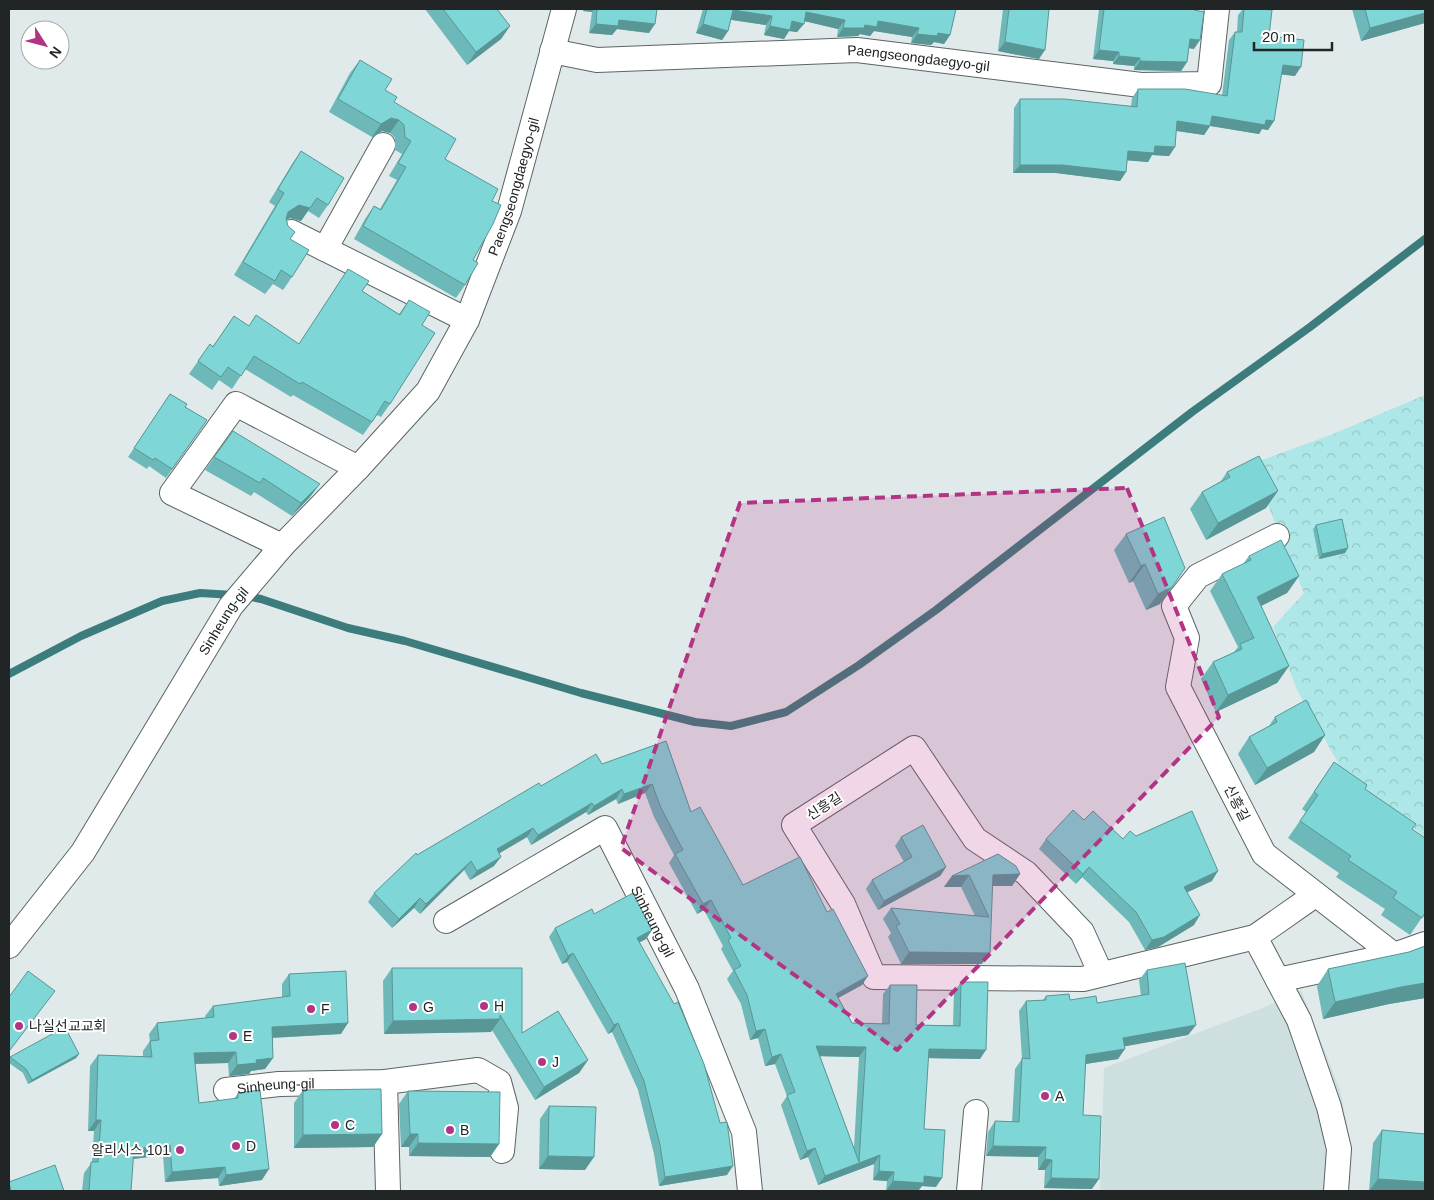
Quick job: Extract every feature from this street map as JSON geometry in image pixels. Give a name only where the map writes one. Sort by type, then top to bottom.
[{"type":"street","name":"Paengseongdaegyo-gil","points":[[467,320],[509,211],[564,9]]},
{"type":"street","name":"Paengseongdaegyo-gil","points":[[552,51],[597,60],[857,50],[1141,85],[1209,84],[1216,9]]},
{"type":"street","points":[[325,249],[383,145]]},
{"type":"street","points":[[291,232],[467,320]]},
{"type":"street","name":"Sinheung-gil","points":[[9,946],[83,852],[237,598],[282,546],[358,468],[428,391],[467,320]]},
{"type":"street","points":[[282,546],[172,493],[236,404],[358,468]]},
{"type":"street","name":"신흥길","points":[[1278,536],[1198,576],[1174,606],[1188,638],[1178,687],[1264,854],[1394,955]]},
{"type":"street","name":"신흥길","points":[[1101,974],[1082,932],[1026,873],[975,839],[914,748],[794,825],[844,904],[874,977],[1082,979],[1255,937]]},
{"type":"street","name":"Sinheung-gil","points":[[446,921],[605,828],[663,937],[720,1069],[744,1132],[750,1191]]},
{"type":"street","points":[[1315,895],[1255,937],[1299,1020],[1329,1107],[1339,1150],[1336,1191]]},
{"type":"street","points":[[1278,980],[1394,955],[1425,944]]},
{"type":"street","name":"Sinheung-gil","points":[[226,1090],[279,1084],[385,1082],[478,1070],[499,1082],[506,1108],[502,1150]]},
{"type":"street","points":[[385,1082],[388,1191]]},
{"type":"street","points":[[969,1191],[976,1112]]},
{"type":"highlighted area","points":[[1127,488],[1219,717],[897,1050],[621,848],[740,503]]},
{"type":"shaded area","points":[[1301,990],[1340,1090],[1347,1124],[1344,1191],[1100,1191],[1104,1068],[1263,1008]]},
{"type":"green space","points":[[1425,395],[1425,837],[1342,770],[1297,690],[1273,627],[1304,593],[1251,464],[1328,436]]},
{"type":"building","points":[[443,9],[497,9],[510,26],[476,52]]},
{"type":"building","points":[[597,9],[657,9],[655,24],[619,20],[618,26],[596,24]]},
{"type":"building","points":[[707,9],[956,9],[950,35],[938,33],[937,36],[917,34],[919,28],[878,21],[877,27],[865,25],[864,28],[843,28],[845,20],[806,12],[804,24],[792,21],[790,30],[770,26],[772,16],[733,10],[728,31],[703,24]]},
{"type":"building","points":[[1009,9],[1049,9],[1045,50],[1005,42]]},
{"type":"building","points":[[1104,9],[1195,9],[1204,12],[1200,40],[1190,39],[1187,62],[1140,61],[1140,58],[1119,56],[1119,52],[1099,50]]},
{"type":"building","points":[[1244,9],[1272,10],[1269,36],[1304,40],[1301,67],[1283,65],[1274,121],[1266,120],[1265,125],[1212,116],[1210,126],[1177,121],[1175,147],[1155,146],[1154,153],[1128,151],[1126,172],[1062,165],[1020,165],[1020,99],[1064,99],[1137,107],[1138,89],[1185,89],[1227,96],[1235,32],[1242,32]]},
{"type":"building","points":[[1365,9],[1425,9],[1425,13],[1370,28]]},
{"type":"building","points":[[360,60],[392,79],[385,90],[397,97],[394,102],[456,139],[445,159],[498,189],[492,201],[501,205],[473,260],[478,263],[465,285],[363,226],[374,206],[381,210],[406,167],[398,163],[411,141],[405,137],[404,125],[399,120],[391,118],[381,124],[338,99]]},
{"type":"building","points":[[301,151],[344,178],[328,205],[317,198],[310,208],[299,205],[288,212],[286,219],[288,226],[295,232],[290,239],[309,250],[292,277],[281,270],[275,281],[243,262],[284,193],[278,189]]},
{"type":"building","points":[[348,269],[369,281],[362,291],[400,315],[409,300],[430,312],[422,325],[435,333],[390,404],[385,401],[372,422],[302,382],[300,384],[254,356],[241,376],[228,367],[221,377],[198,361],[210,344],[213,347],[234,316],[249,326],[256,315],[299,344]]},
{"type":"building","points":[[170,394],[187,404],[185,407],[207,420],[172,469],[134,448]]},
{"type":"building","points":[[233,431],[320,484],[301,503],[263,478],[260,483],[214,457]]},
{"type":"building","points":[[1259,456],[1278,491],[1218,523],[1202,492],[1230,477],[1227,472]]},
{"type":"building","points":[[1164,517],[1185,568],[1172,587],[1158,594],[1145,564],[1141,566],[1126,534]]},
{"type":"building","points":[[1342,519],[1348,548],[1322,554],[1316,525]]},
{"type":"building","points":[[1281,540],[1299,576],[1257,597],[1289,666],[1228,695],[1213,662],[1242,649],[1240,644],[1254,638],[1222,574],[1251,560],[1249,556]]},
{"type":"building","points":[[1306,700],[1325,735],[1267,768],[1249,737],[1277,722],[1275,717]]},
{"type":"building","points":[[666,741],[691,812],[700,807],[743,885],[800,857],[827,912],[833,909],[868,976],[836,994],[852,1023],[889,1024],[890,985],[917,985],[916,1025],[960,1026],[961,982],[988,982],[986,1050],[929,1049],[924,1129],[945,1130],[942,1178],[924,1176],[924,1183],[893,1181],[894,1172],[879,1171],[880,1155],[825,1176],[815,1148],[807,1151],[787,1095],[795,1092],[781,1054],[772,1057],[765,1029],[756,1031],[747,995],[734,970],[741,966],[728,940],[731,938],[711,900],[703,904],[675,854],[683,850],[661,808],[652,784],[624,794],[622,789],[594,806],[592,803],[538,835],[533,828],[497,849],[501,857],[477,871],[471,861],[426,904],[420,898],[399,919],[374,893],[416,853],[417,855],[539,783],[541,786],[596,754],[602,764]],"holes":[[[816,1046],[866,1047],[859,1162]]]},
{"type":"building","points":[[1334,762],[1367,785],[1365,789],[1416,824],[1412,829],[1425,838],[1425,913],[1422,918],[1393,898],[1397,892],[1348,860],[1351,856],[1300,821],[1318,795],[1314,792]]},
{"type":"building","points":[[1073,810],[1084,820],[1093,811],[1123,839],[1130,831],[1136,836],[1192,811],[1218,871],[1184,887],[1200,915],[1164,937],[1152,940],[1136,912],[1089,867],[1083,874],[1046,839]]},
{"type":"building","points":[[923,825],[946,867],[884,901],[872,880],[912,857],[901,837]]},
{"type":"building","points":[[998,854],[1016,866],[1020,874],[993,875],[990,953],[909,952],[896,926],[900,924],[891,908],[989,917],[969,875],[952,876]]},
{"type":"building","points":[[633,893],[652,930],[637,938],[674,1004],[678,1002],[704,1064],[720,1123],[727,1122],[733,1166],[665,1177],[660,1145],[644,1081],[618,1023],[614,1025],[573,953],[568,956],[555,928],[592,909],[594,914]]},
{"type":"building","points":[[1425,946],[1425,983],[1335,1002],[1328,969],[1409,952]]},
{"type":"building","points":[[1185,963],[1196,1025],[1123,1038],[1125,1049],[1086,1055],[1083,1115],[1101,1116],[1099,1179],[1051,1178],[1052,1160],[1045,1159],[1046,1147],[993,1146],[995,1121],[1019,1122],[1022,1058],[1030,1059],[1026,1001],[1046,1000],[1046,996],[1069,994],[1070,1000],[1096,996],[1097,1003],[1149,994],[1147,970]]},
{"type":"building","points":[[392,968],[522,968],[522,1033],[558,1011],[588,1060],[544,1087],[500,1015],[500,1019],[393,1021]]},
{"type":"building","name":"나실선교교회","points":[[28,971],[55,991],[10,1050],[9,997]]},
{"type":"building","points":[[346,971],[348,1023],[272,1027],[273,1058],[256,1060],[257,1063],[237,1065],[236,1052],[194,1053],[199,1103],[238,1098],[238,1093],[260,1090],[269,1169],[226,1175],[225,1167],[172,1172],[170,1145],[134,1149],[131,1191],[89,1191],[91,1162],[98,1162],[101,1120],[96,1120],[98,1055],[152,1057],[150,1041],[159,1040],[157,1023],[214,1017],[213,1006],[290,996],[289,974]]},
{"type":"building","points":[[65,1027],[79,1054],[32,1080],[26,1069],[10,1057]]},
{"type":"building","name":"C","points":[[381,1089],[382,1134],[303,1135],[303,1090]]},
{"type":"building","name":"B","points":[[408,1091],[500,1092],[499,1144],[418,1143],[418,1134],[410,1134]]},
{"type":"building","points":[[549,1106],[596,1107],[594,1157],[548,1156]]},
{"type":"building","points":[[1382,1130],[1425,1134],[1425,1182],[1378,1179]]},
{"type":"building","points":[[55,1165],[64,1191],[11,1191],[9,1182]]},
{"type":"waterway","points":[[246,596],[261,599],[348,628],[405,641],[581,693],[695,722],[731,726],[786,712],[859,665],[936,610],[1192,412],[1310,327],[1425,239]]},
{"type":"waterway","points":[[9,674],[81,636],[162,601],[200,593],[234,595]]},
{"type":"place","name":"H","points":[[484,1006]]},
{"type":"place","name":"G","points":[[413,1007]]},
{"type":"place","name":"F","points":[[311,1009]]},
{"type":"place","name":"나실선교교회","points":[[19,1026]]},
{"type":"place","name":"E","points":[[233,1036]]},
{"type":"place","name":"J","points":[[542,1062]]},
{"type":"place","name":"A","points":[[1045,1096]]},
{"type":"place","name":"C","points":[[335,1125]]},
{"type":"place","name":"B","points":[[450,1130]]},
{"type":"place","name":"D","points":[[236,1146]]},
{"type":"place","name":"알리시스 101","points":[[180,1150]]}]
